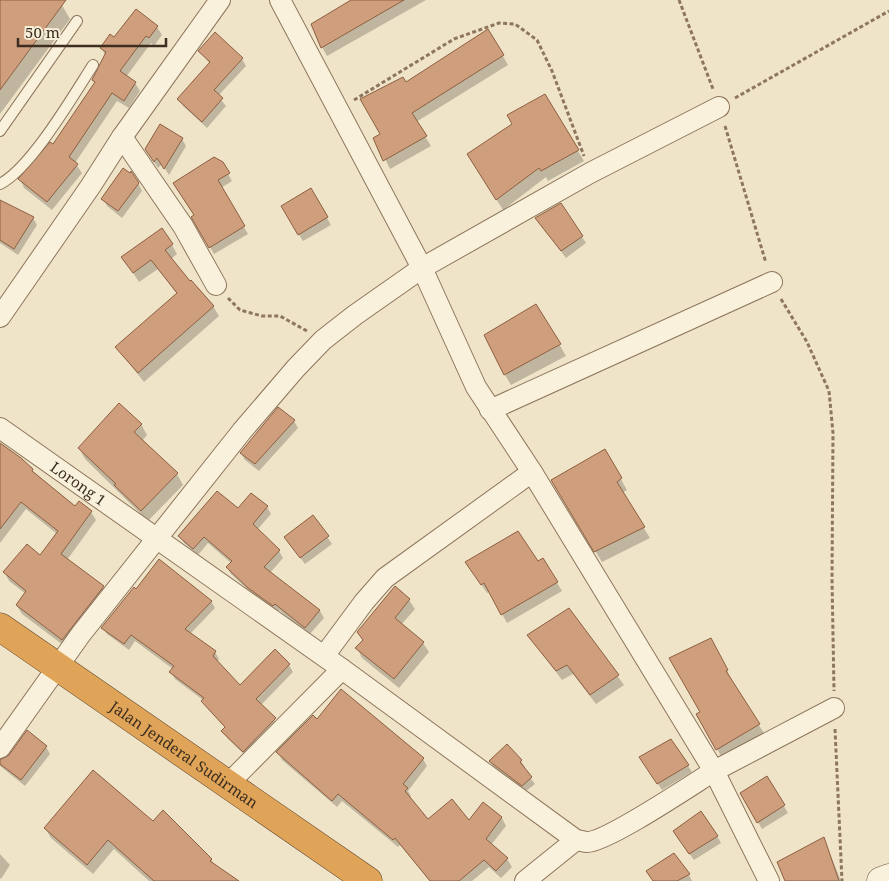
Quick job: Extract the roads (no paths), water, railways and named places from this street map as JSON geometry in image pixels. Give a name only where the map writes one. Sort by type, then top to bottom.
[{"type":"highway","name":"Jalan Jenderal Sudirman","points":[[0,627],[368,881]]},
{"type":"street","points":[[0,317],[90,187],[122,137],[220,0]]},
{"type":"street","points":[[280,0],[422,268],[476,387],[532,472],[714,771],[770,881]]},
{"type":"street","points":[[0,748],[81,634],[242,431],[323,340],[354,315],[422,268],[590,173],[720,107]]},
{"type":"street","points":[[122,137],[183,226],[216,285]]},
{"type":"street","points":[[490,410],[772,282]]},
{"type":"street","name":"Lorong 1","points":[[0,428],[324,656],[576,840]]},
{"type":"street","points":[[324,656],[385,578],[532,472]]},
{"type":"street","points":[[227,784],[342,669]]},
{"type":"street","points":[[525,881],[576,840],[587,842],[618,830],[714,771],[834,708]]},
{"type":"street","points":[[882,881],[889,878]]},
{"type":"lane","points":[[0,131],[78,21]]},
{"type":"lane","points":[[0,184],[19,168],[50,131],[93,66]]}]
